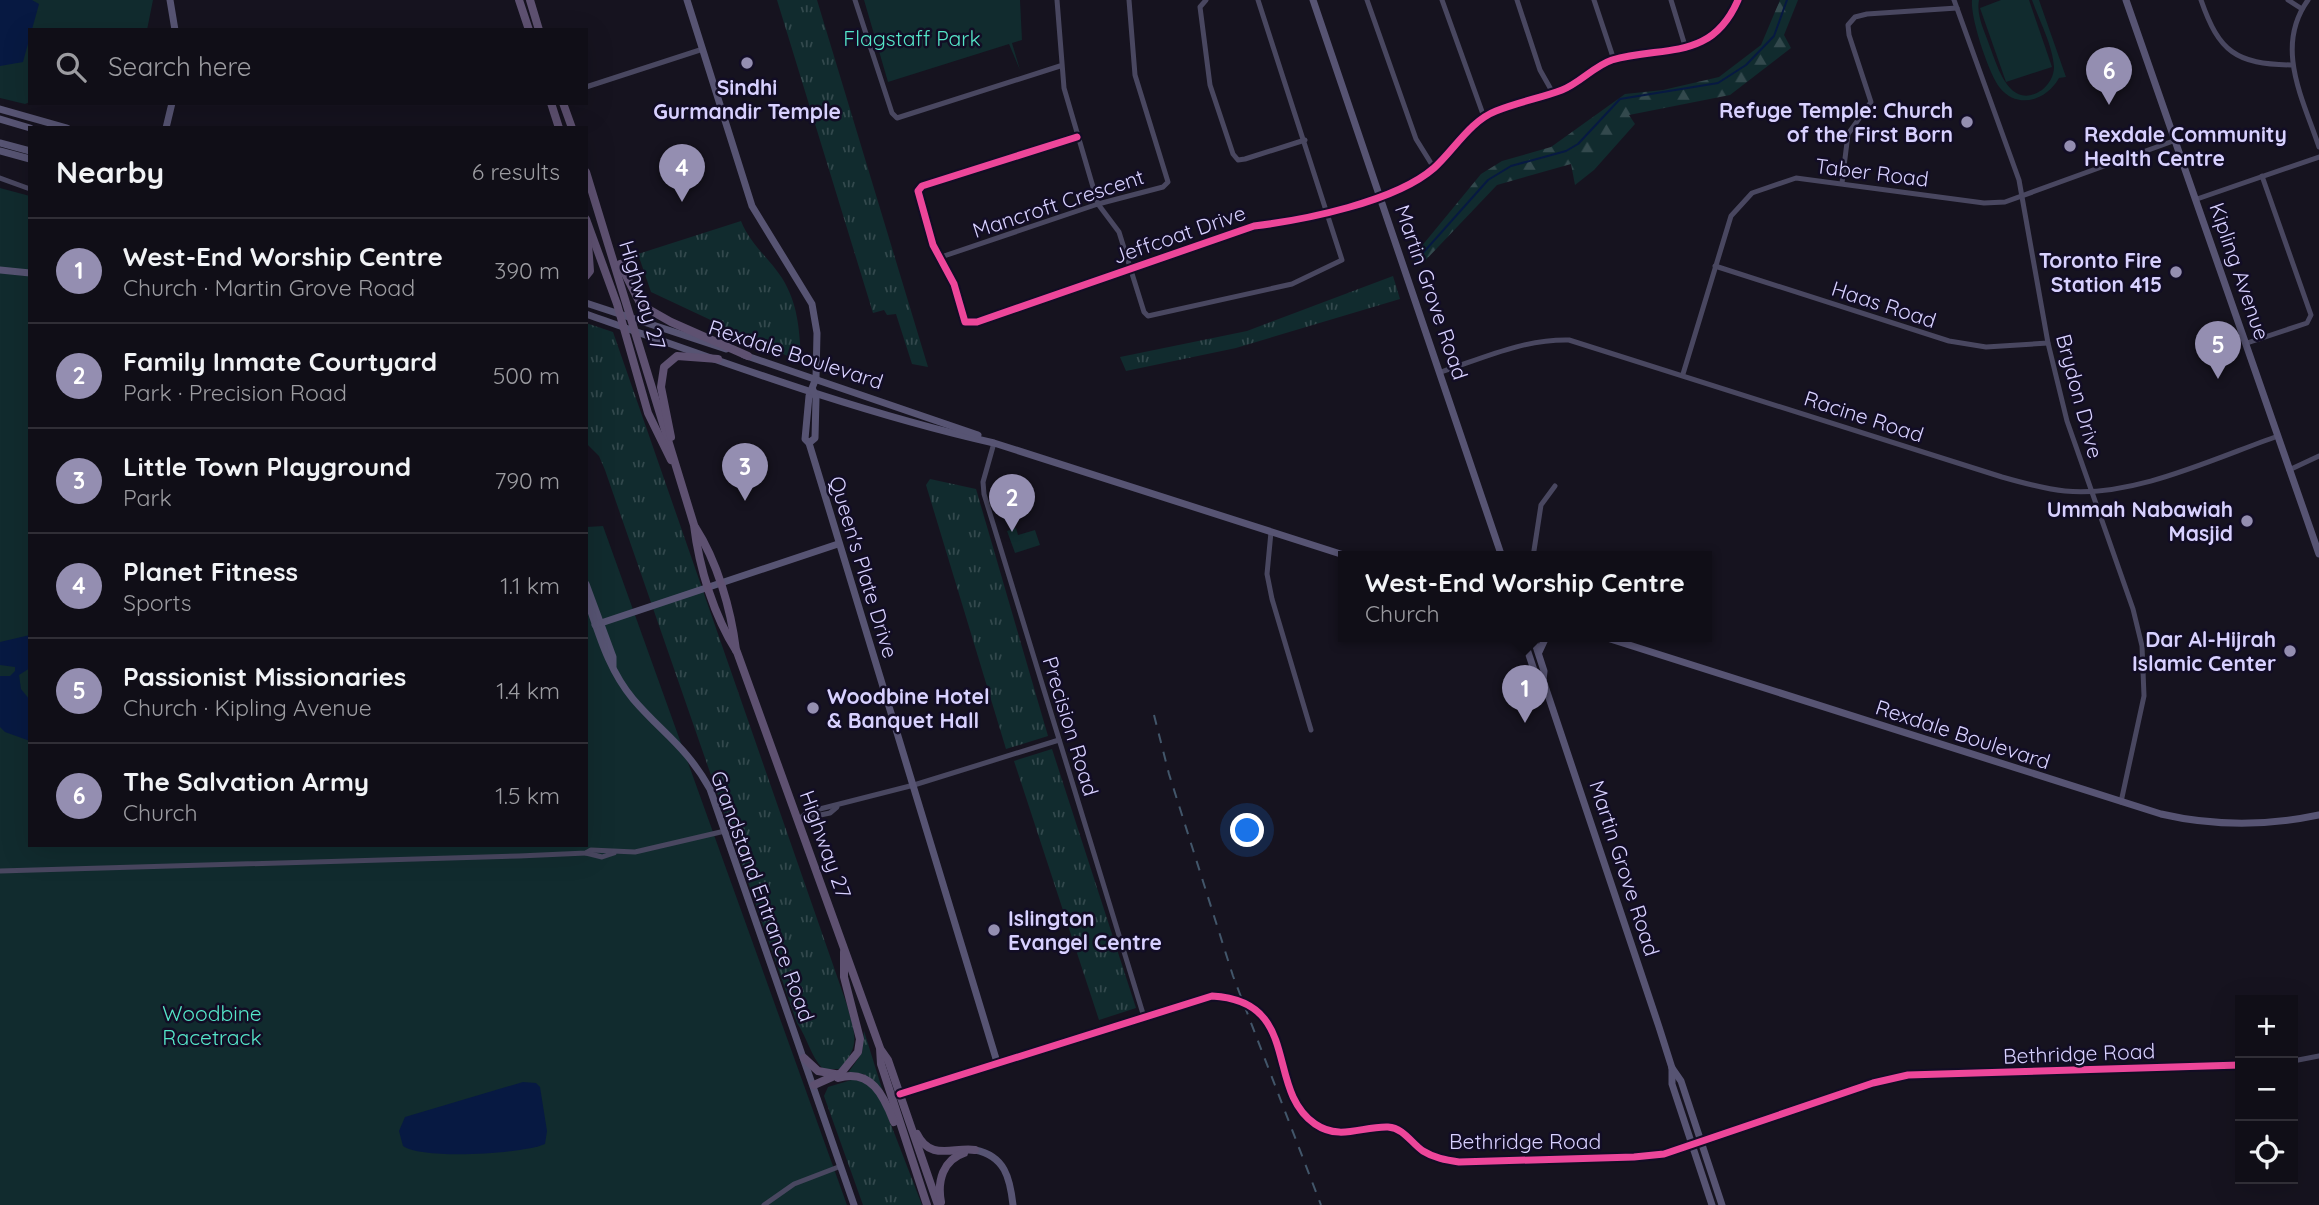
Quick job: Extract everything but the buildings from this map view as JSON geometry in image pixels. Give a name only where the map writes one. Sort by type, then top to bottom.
[{"type":"main road","points":[[170,0],[175,28]]},
{"type":"main road","points":[[519,0],[528,28]]},
{"type":"main road","points":[[530,0],[538,28]]},
{"type":"main road","name":"Queen's Plate Drive","points":[[687,0],[752,206],[812,304],[817,333],[816,378],[813,390],[808,396],[805,439],[809,443],[997,1062]]},
{"type":"main road","name":"Martin Grove Road","points":[[1313,0],[1500,551]]},
{"type":"main road","name":"Kipling Avenue","points":[[2126,0],[2319,554]]},
{"type":"main road","points":[[167,124],[172,105]]},
{"type":"main road","points":[[552,105],[558,126]]},
{"type":"main road","points":[[566,105],[571,126]]},
{"type":"main road","points":[[0,109],[60,126]]},
{"type":"main road","points":[[0,119],[28,127]]},
{"type":"main road","points":[[0,143],[28,150]]},
{"type":"main road","points":[[0,151],[28,158]]},
{"type":"main road","name":"Highway 27","points":[[588,178],[694,525],[697,549],[723,631],[737,653],[880,1048],[888,1060],[940,1205]]},
{"type":"main road","name":"Highway 27","points":[[588,224],[620,314],[648,413],[675,469]]},
{"type":"main road","points":[[588,238],[588,274]]},
{"type":"main road","points":[[608,239],[641,305],[671,322],[747,356]]},
{"type":"main road","points":[[0,270],[28,273]]},
{"type":"main road","name":"Rexdale Boulevard","points":[[588,304],[954,425],[995,443]]},
{"type":"main road","name":"Rexdale Boulevard","points":[[588,315],[813,390],[952,433],[995,443],[1338,553]]},
{"type":"main road","points":[[671,450],[670,427],[661,387],[662,370],[668,361],[677,356],[718,359]]},
{"type":"main road","name":"Highway 27","points":[[694,525],[707,545],[734,628],[737,653]]},
{"type":"main road","points":[[599,624],[838,544]]},
{"type":"main road","points":[[588,590],[599,624]]},
{"type":"main road","points":[[588,601],[599,624]]},
{"type":"main road","name":"Grandstand Entrance Road","points":[[599,624],[606,659],[633,699],[678,742],[710,789],[854,1205]]},
{"type":"main road","name":"Martin Grove Road","points":[[1525,642],[1535,673],[1543,680]]},
{"type":"main road","name":"Martin Grove Road","points":[[1536,642],[1543,680],[1672,1068],[1681,1081],[1722,1205]]},
{"type":"main road","points":[[1539,653],[1544,642]]},
{"type":"main road","name":"Rexdale Boulevard","points":[[1620,642],[2168,815],[2223,823],[2284,821],[2319,815]]},
{"type":"main road","points":[[814,1085],[841,1073],[856,1058],[860,1039],[844,976],[844,945]]},
{"type":"main road","name":"Highway 27","points":[[880,1048],[881,1065],[927,1205]]},
{"type":"main road","points":[[804,1058],[823,1073],[841,1073]]},
{"type":"main road","name":"Martin Grove Road","points":[[1672,1068],[1672,1084],[1712,1205]]},
{"type":"main road","points":[[831,1077],[853,1075],[871,1082],[888,1108],[908,1151]]},
{"type":"main road","points":[[905,1107],[926,1147],[938,1152],[985,1152],[1003,1166],[1013,1205]]},
{"type":"main road","points":[[940,1205],[940,1181],[947,1164],[955,1156],[975,1150]]},
{"type":"street","points":[[855,0],[892,113],[897,118],[1060,66]]},
{"type":"street","points":[[1057,0],[1060,66],[1077,137],[1098,204],[1119,232],[1148,316],[1293,284],[1342,260],[1329,212],[1258,0]]},
{"type":"street","name":"Mancroft Crescent","points":[[938,258],[1098,204],[1163,187],[1168,182],[1135,75],[1129,0]]},
{"type":"street","points":[[1206,0],[1199,7],[1207,71],[1233,154],[1238,160],[1245,159],[1305,140]]},
{"type":"street","points":[[1367,0],[1416,139],[1434,168]]},
{"type":"street","points":[[1442,0],[1484,117]]},
{"type":"street","points":[[1517,0],[1540,70],[1553,93]]},
{"type":"street","points":[[1594,0],[1614,60]]},
{"type":"street","points":[[1671,0],[1686,49]]},
{"type":"street","name":"Jeffcoat Drive","points":[[1077,137],[922,186],[918,194],[938,258],[954,284],[965,322],[971,323],[1254,226],[1299,220],[1381,195],[1421,178],[1484,117],[1553,93],[1614,60],[1686,49],[1716,33],[1738,0]]},
{"type":"street","name":"Brydon Drive","points":[[1954,0],[2023,197],[2048,343],[2067,421],[2133,609],[2142,646],[2144,696],[2120,802]]},
{"type":"street","points":[[2200,0],[2211,29],[2224,47],[2239,57],[2258,64],[2291,65]]},
{"type":"street","points":[[2288,0],[2302,9]]},
{"type":"street","points":[[2308,0],[2302,9],[2291,43],[2291,65],[2319,147]]},
{"type":"street","points":[[1842,183],[1848,134],[1871,102],[1849,35],[1849,24],[1856,17],[1867,14],[1957,8]]},
{"type":"street","points":[[588,86],[704,49]]},
{"type":"street","name":"Taber Road","points":[[1683,374],[1731,216],[1752,192],[1796,178],[1984,203],[2023,197],[2176,140]]},
{"type":"street","points":[[2197,200],[2319,157]]},
{"type":"street","points":[[2247,343],[2307,323],[2311,315],[2262,176]]},
{"type":"street","points":[[0,178],[28,189]]},
{"type":"street","name":"Haas Road","points":[[1715,266],[1949,341],[1995,347],[2048,343]]},
{"type":"street","name":"Racine Road","points":[[1441,372],[1545,339],[1569,340],[2002,477],[2035,486],[2091,491],[2178,472],[2278,436]]},
{"type":"street","name":"Precision Road","points":[[995,443],[983,482],[984,494],[1144,1017]]},
{"type":"street","points":[[2289,470],[2319,456]]},
{"type":"street","points":[[1534,551],[1541,505],[1555,486]]},
{"type":"street","points":[[1271,532],[1267,574],[1272,599],[1311,730]]},
{"type":"street","points":[[799,819],[808,812],[837,807],[914,785],[1059,740]]},
{"type":"street","points":[[0,871],[586,853],[591,850],[635,852],[725,831]]},
{"type":"street","name":"Bethridge Road","points":[[900,1094],[1212,996],[1234,997],[1255,1008],[1268,1023],[1294,1096],[1314,1124],[1333,1132],[1352,1133],[1391,1127],[1404,1133],[1422,1151],[1440,1159],[1459,1162],[1664,1154],[1873,1083],[1908,1075],[2235,1065]]},
{"type":"street","points":[[2298,1060],[2319,1056]]},
{"type":"street","points":[[764,1205],[794,1184],[841,1166]]},
{"type":"green space","points":[[0,0],[153,0],[147,28],[28,28],[28,103],[0,98]]},
{"type":"green space","points":[[777,0],[817,0],[928,367],[912,364],[896,314],[887,315],[884,310],[873,313]]},
{"type":"green space","name":"Flagstaff Park","points":[[864,0],[1020,0],[1022,40],[1012,43],[1020,70],[1009,44],[888,82]]},
{"type":"green space","points":[[1780,0],[1798,0],[1784,35],[1791,48],[1730,95],[1629,115],[1635,124],[1594,170],[1575,185],[1571,164],[1497,185],[1420,266],[1416,253],[1481,174],[1502,161],[1551,147],[1625,94],[1663,90],[1719,77],[1761,45]]},
{"type":"green space","points":[[1972,0],[1979,0],[1980,18],[1993,56],[2007,84],[2014,91],[2031,95],[2042,90],[2051,80],[2054,70],[2051,50],[2032,0],[2039,0],[2066,77],[2059,78],[2047,92],[2032,100],[2015,99],[2007,95],[2000,88],[1986,59],[1977,32]]},
{"type":"green space","points":[[2001,0],[2029,0],[2052,67],[2006,82],[1980,8]]},
{"type":"green space","name":"Woodbine Racetrack","points":[[0,188],[28,195],[28,847],[588,847],[588,527],[603,526],[847,1205],[0,1205]]},
{"type":"green space","points":[[741,221],[749,237],[782,278],[791,297],[797,316],[801,357],[798,361],[651,292],[638,254]]},
{"type":"green space","points":[[1393,276],[1400,299],[1236,348],[1126,371],[1120,357],[1247,331]]},
{"type":"green space","points":[[588,324],[613,332],[847,1005],[854,1046],[840,1069],[823,1069],[797,1023],[599,456],[588,445]]},
{"type":"green space","points":[[930,479],[976,489],[1048,736],[1006,749],[926,485]]},
{"type":"green space","points":[[1016,528],[1018,535],[1035,530],[1040,545],[1015,553],[1007,531]]},
{"type":"green space","points":[[1052,749],[1136,1008],[1099,1020],[1014,761]]},
{"type":"green space","points":[[864,1031],[883,1092],[864,1074],[848,1073],[862,1053]]},
{"type":"green space","points":[[858,1078],[873,1087],[883,1104],[922,1205],[863,1205],[824,1096],[828,1087]]},
{"type":"water","points":[[0,0],[32,0],[39,4],[32,28],[28,28],[28,44],[23,62],[0,66]]},
{"type":"water","points":[[28,635],[28,669],[19,675],[21,689],[28,698],[28,740],[5,732],[0,727],[0,676],[10,676],[15,667],[0,665],[0,642]]},
{"type":"water","points":[[523,1082],[536,1083],[540,1087],[547,1131],[545,1144],[516,1151],[473,1154],[430,1153],[403,1146],[399,1131],[405,1117]]},
{"type":"waterway","points":[[1414,263],[1488,180],[1511,166],[1566,151],[1578,144],[1620,99],[1718,83],[1746,65],[1774,36],[1787,0]]},
{"type":"railway","points":[[1154,715],[1169,774],[1233,976],[1321,1205]]},
{"type":"cycle path","points":[[1077,137],[922,186],[918,191],[933,245],[954,284],[965,322],[977,322],[1254,226],[1323,214],[1396,191],[1434,168],[1470,129],[1487,116],[1562,90],[1612,60],[1684,48],[1700,42],[1727,20],[1738,0]]},
{"type":"cycle path","points":[[900,1094],[1212,996],[1240,1002],[1259,1013],[1271,1029],[1290,1090],[1300,1109],[1315,1124],[1333,1132],[1394,1128],[1427,1153],[1459,1162],[1664,1154],[1873,1083],[1908,1075],[2235,1065]]},
{"type":"place","name":"Sindhi Gurmandir Temple","points":[[747,63]]},
{"type":"place","name":"The Salvation Army","points":[[2109,105]]},
{"type":"place","name":"Refuge Temple: Church of the First Born","points":[[1967,122]]},
{"type":"place","name":"Rexdale Community Health Centre","points":[[2070,146]]},
{"type":"place","name":"Planet Fitness","points":[[682,202]]},
{"type":"place","name":"Toronto Fire Station 415","points":[[2176,272]]},
{"type":"place","name":"Passionist Missionaries","points":[[2218,379]]},
{"type":"place","name":"Little Town Playground","points":[[745,501]]},
{"type":"place","name":"Ummah Nabawiah Masjid","points":[[2247,521]]},
{"type":"place","name":"Family Inmate Courtyard","points":[[1012,532]]},
{"type":"place","name":"Dar Al-Hijrah Islamic Center","points":[[2290,651]]},
{"type":"place","name":"Woodbine Hotel & Banquet Hall","points":[[813,708]]},
{"type":"place","name":"West-End Worship Centre","points":[[1525,723]]},
{"type":"place","name":"Islington Evangel Centre","points":[[994,930]]}]
